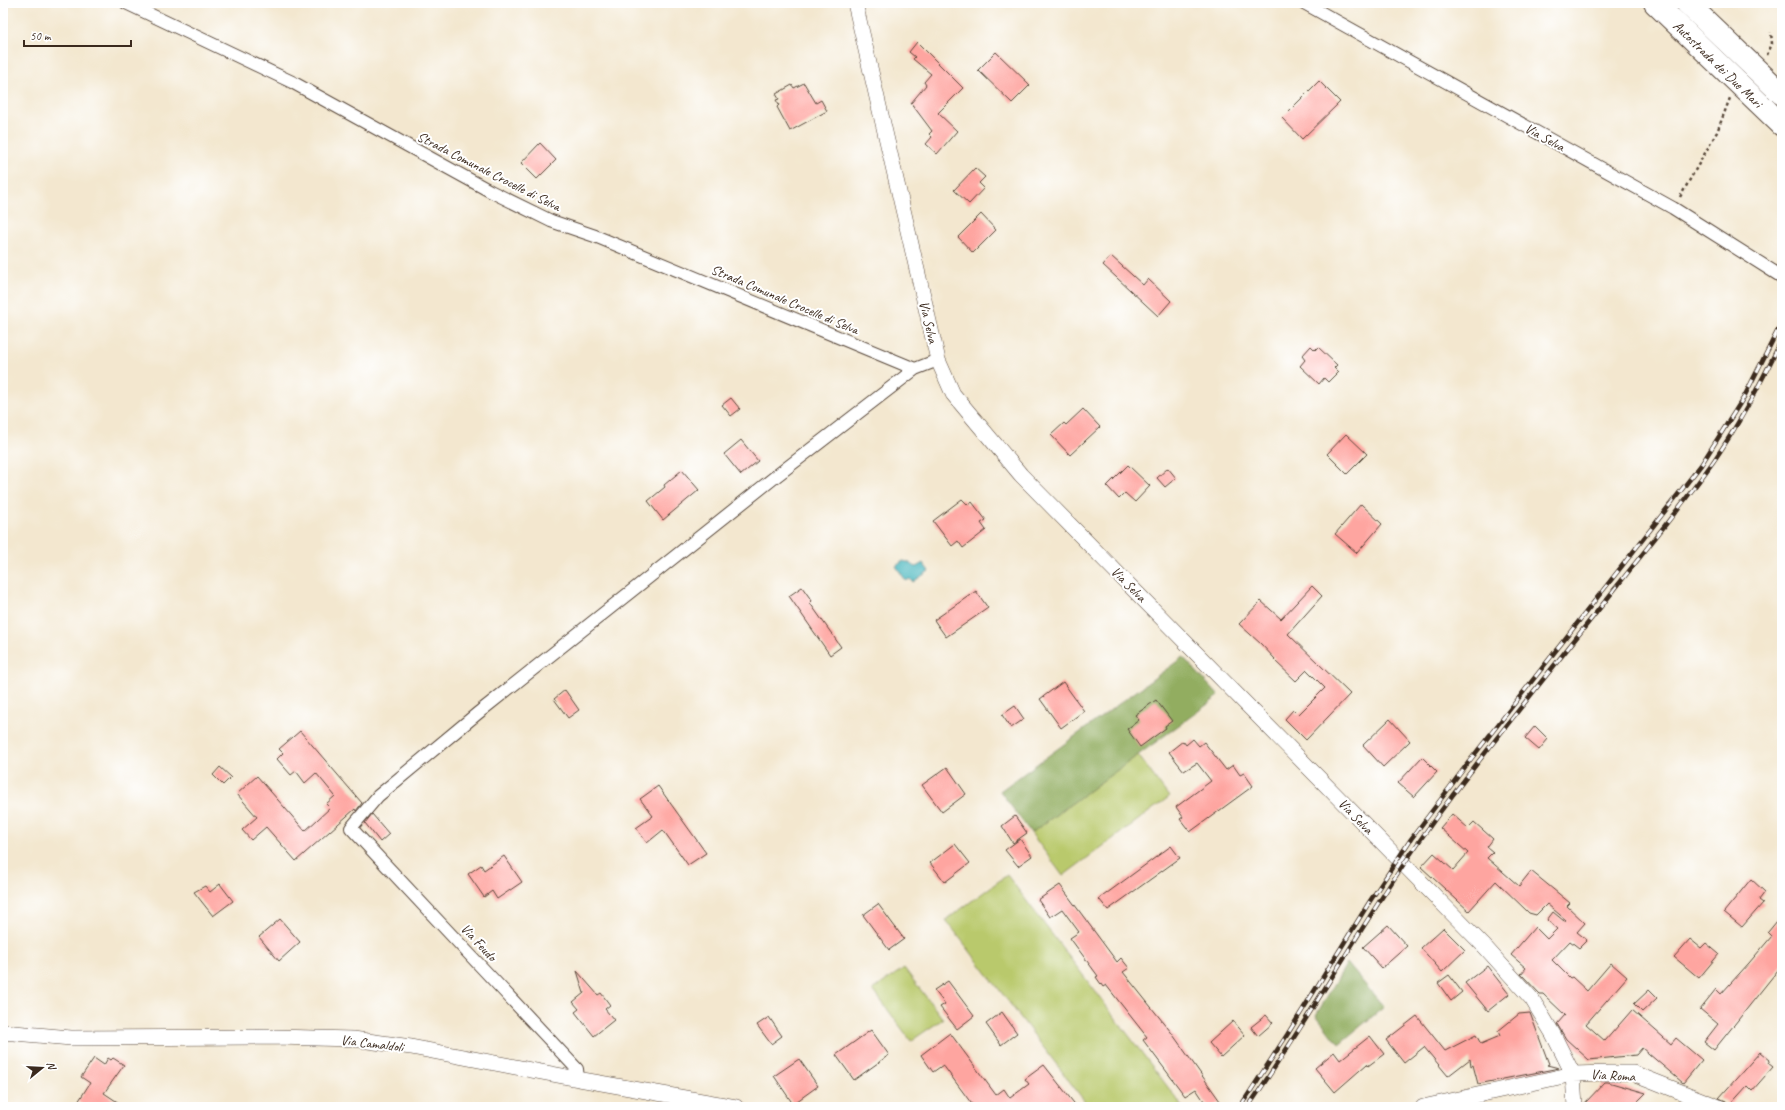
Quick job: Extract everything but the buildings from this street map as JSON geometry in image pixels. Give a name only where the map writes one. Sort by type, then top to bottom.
[{"type":"highway","name":"Autostrada dei Due Mari","points":[[1655,3],[1782,125]]},
{"type":"highway","name":"Autostrada dei Due Mari","points":[[1687,3],[1782,94]]},
{"type":"street","name":"Strada Comunale Crocelle di Selva","points":[[126,3],[292,82],[490,191],[551,221],[595,236],[915,369]]},
{"type":"street","name":"Via Selva","points":[[856,3],[938,360],[953,394],[1021,475],[1485,947],[1532,999],[1573,1074]]},
{"type":"street","name":"Via Selva","points":[[1304,3],[1674,208],[1782,277]]},
{"type":"street","points":[[915,369],[938,360]]},
{"type":"street","name":"Via Feudo","points":[[578,1079],[577,1069],[351,828],[378,796],[478,713],[655,571],[915,369]]},
{"type":"street","name":"Via Camaldoli","points":[[3,1032],[71,1038],[276,1037],[353,1039],[411,1047],[736,1107]]},
{"type":"street","name":"Via Roma","points":[[1573,1074],[1633,1073],[1719,1107]]},
{"type":"street","points":[[1423,1107],[1573,1074],[1575,1107]]},
{"type":"path","points":[[1768,55],[1772,44],[1771,32]]},
{"type":"path","points":[[1674,208],[1717,132],[1731,95]]},
{"type":"green space","points":[[1183,657],[1219,696],[1031,833],[1000,791]]},
{"type":"green space","points":[[1138,755],[1169,797],[1063,876],[1031,833]]},
{"type":"green space","points":[[1007,875],[1183,1107],[1089,1107],[946,920]]},
{"type":"green space","points":[[1347,963],[1384,1007],[1339,1044],[1316,1015]]},
{"type":"green space","points":[[904,968],[943,1019],[911,1041],[873,990]]},
{"type":"water","points":[[903,561],[916,567],[923,563],[929,571],[913,582],[910,579],[906,581],[896,566]]},
{"type":"railway","points":[[1240,1107],[1287,1035],[1370,901],[1411,839],[1471,759],[1701,465],[1744,397],[1782,322]]},
{"type":"railway","points":[[1248,1107],[1398,872],[1452,796],[1713,462],[1750,402],[1782,339]]}]
